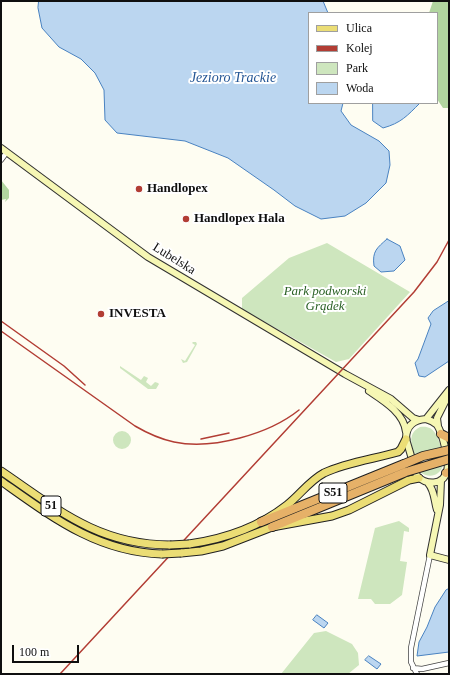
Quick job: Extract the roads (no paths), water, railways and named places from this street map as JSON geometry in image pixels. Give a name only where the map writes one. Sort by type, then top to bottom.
[{"type":"highway","points":[[441,434],[449,438]]},
{"type":"highway","name":"S51","points":[[272,527],[405,468],[423,456],[449,450]]},
{"type":"highway","name":"S51","points":[[261,522],[405,468],[449,458]]},
{"type":"main road","points":[[261,522],[287,505],[312,481],[325,473],[340,467],[398,452],[401,449],[406,436]]},
{"type":"main road","name":"51","points":[[1,471],[63,513],[91,529],[132,542],[170,545],[189,544],[225,536],[261,522]]},
{"type":"main road","points":[[272,527],[332,516],[349,510],[409,480],[419,478]]},
{"type":"main road","name":"51","points":[[1,481],[58,520],[92,539],[128,550],[162,554],[201,551],[223,546],[272,527]]},
{"type":"street","name":"Lubelska","points":[[1,148],[148,257],[345,374],[391,399],[413,418],[422,419]]},
{"type":"street","points":[[1,160],[7,152]]},
{"type":"street","name":"Lubelska","points":[[345,374],[386,402],[403,421],[406,436]]},
{"type":"street","points":[[438,512],[432,487],[419,478],[414,471],[406,436],[411,424],[422,419],[449,390]]},
{"type":"street","points":[[428,483],[436,483],[448,473],[448,460],[437,418],[449,394]]},
{"type":"street","points":[[422,419],[431,420],[438,426]]},
{"type":"street","points":[[417,674],[413,668],[410,655],[437,523],[440,505],[441,480]]},
{"type":"street","points":[[430,555],[449,560]]},
{"type":"street","points":[[413,668],[422,669],[449,663]]},
{"type":"water","name":"Jezioro Trackie","points":[[39,1],[323,1],[328,12],[308,12],[308,104],[343,104],[341,111],[351,125],[379,141],[389,151],[390,165],[386,183],[366,203],[345,216],[321,219],[295,206],[228,158],[185,141],[117,133],[105,120],[104,90],[95,73],[81,59],[59,47],[42,28],[38,8]]},
{"type":"water","points":[[373,104],[419,104],[395,124],[383,128],[373,121]]},
{"type":"water","points":[[387,239],[400,246],[405,260],[394,271],[381,272],[374,266],[374,257],[376,250]]},
{"type":"water","points":[[449,301],[449,361],[425,377],[419,376],[415,363],[418,359],[431,324],[428,318],[433,311]]},
{"type":"water","points":[[449,589],[449,652],[417,656],[419,642],[435,607],[446,590]]},
{"type":"water","points":[[317,615],[328,623],[324,628],[313,620]]},
{"type":"water","points":[[369,656],[381,664],[377,669],[365,660]]},
{"type":"railway","points":[[60,674],[414,292],[437,262],[449,240]]},
{"type":"railway","points":[[1,321],[64,366],[85,385]]},
{"type":"railway","points":[[1,331],[135,426],[154,436],[169,441],[189,444],[206,444],[240,438],[257,433],[287,419],[299,410]]},
{"type":"railway","points":[[201,439],[229,433]]},
{"type":"place","name":"Handlopex","points":[[139,189]]},
{"type":"place","name":"Handlopex Hala","points":[[186,219]]},
{"type":"place","name":"INVESTA","points":[[101,314]]},
{"type":"park label","name":"Park podworski Grądek","points":[[325,300]]}]
